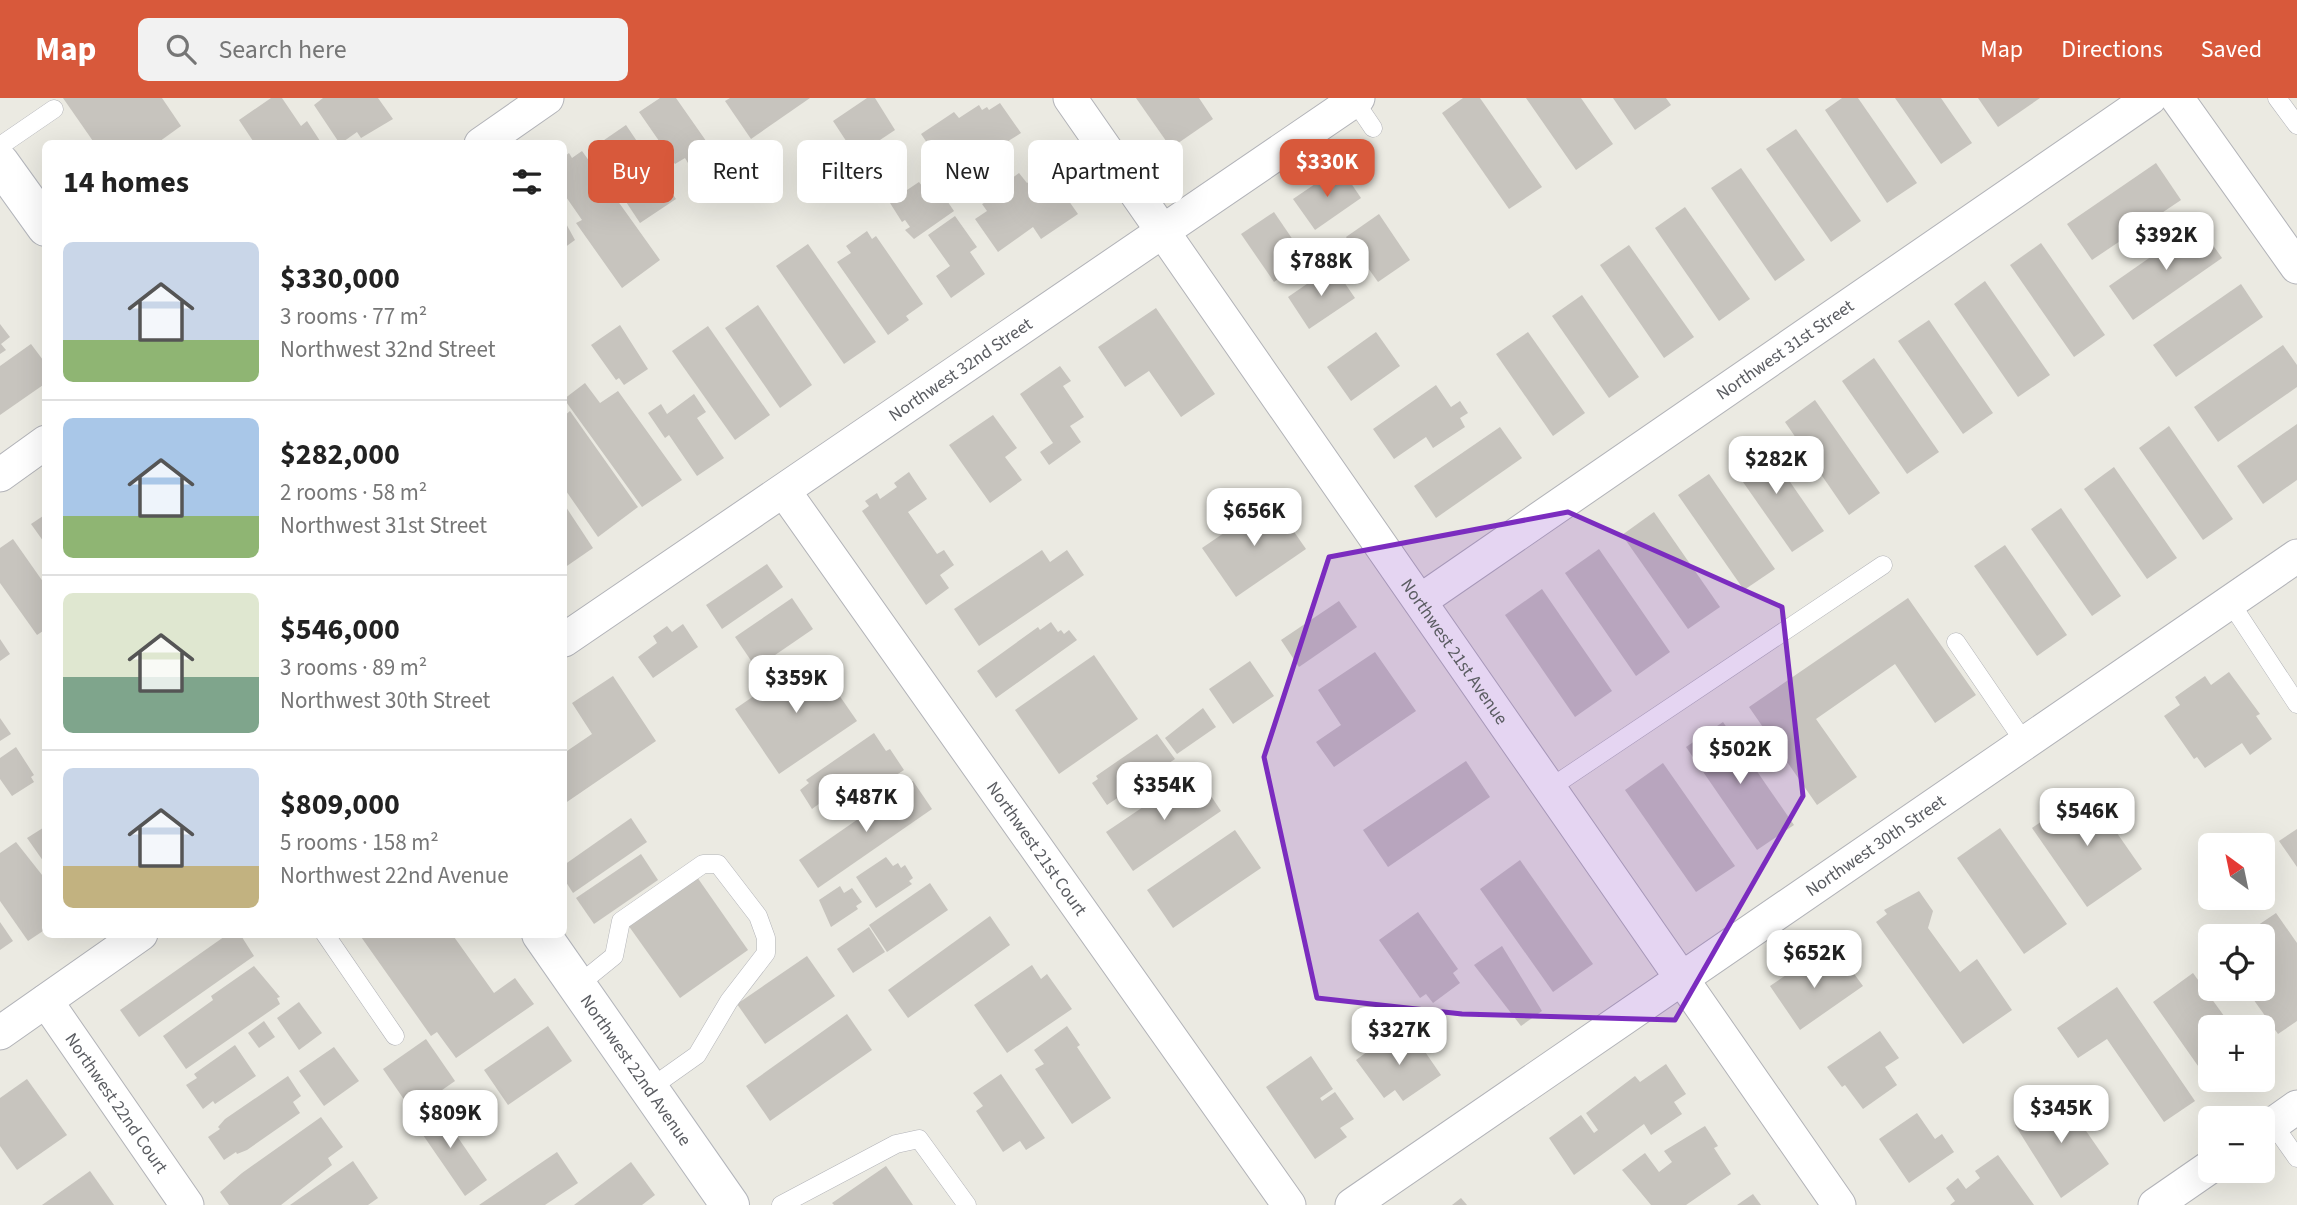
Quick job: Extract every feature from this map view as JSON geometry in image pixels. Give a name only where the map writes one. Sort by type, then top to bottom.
[{"type":"main road","points":[[0,163],[42,221]]},
{"type":"main road","name":"Northwest 22nd Avenue","points":[[544,938],[730,1205]]},
{"type":"street","points":[[487,140],[547,98]]},
{"type":"street","name":"Northwest 21st Avenue","points":[[1070,98],[1839,1205]]},
{"type":"street","name":"Northwest 31st Street","points":[[1420,601],[2150,98]]},
{"type":"street","name":"Northwest 32nd Street","points":[[567,638],[1356,99]]},
{"type":"street","points":[[2185,101],[2297,267]]},
{"type":"street","points":[[0,475],[42,445]]},
{"type":"street","name":"Northwest 21st Court","points":[[784,491],[1289,1205]]},
{"type":"street","name":"Northwest 30th Street","points":[[1352,1205],[2297,556]]},
{"type":"street","points":[[0,1033],[135,938]]},
{"type":"street","name":"Northwest 22nd Court","points":[[46,1001],[187,1205]]},
{"type":"street","points":[[2155,1205],[2198,1175]]},
{"type":"lane","points":[[2277,98],[2297,125]]},
{"type":"lane","points":[[1356,99],[1373,128]]},
{"type":"lane","points":[[0,146],[54,109]]},
{"type":"lane","points":[[1550,788],[1883,565]]},
{"type":"lane","points":[[2230,602],[2297,704]]},
{"type":"lane","points":[[1956,642],[2025,743]]},
{"type":"lane","points":[[577,986],[614,956],[621,921],[703,864],[718,864],[758,916],[766,938],[766,953],[729,1001],[697,1055],[649,1089]]},
{"type":"lane","points":[[328,938],[395,1036]]},
{"type":"lane","points":[[2278,1120],[2297,1158]]},
{"type":"lane","points":[[780,1205],[896,1144],[919,1139],[967,1205]]},
{"type":"highlighted area","points":[[1568,512],[1782,607],[1803,796],[1675,1020],[1462,1014],[1317,998],[1264,757],[1329,557]]},
{"type":"building","points":[[63,98],[162,98],[181,126],[162,140],[92,140]]},
{"type":"building","points":[[271,98],[282,98],[301,126],[307,121],[319,140],[252,140],[239,120]]},
{"type":"building","points":[[323,98],[378,98],[393,119],[361,138],[357,132],[346,140],[337,140],[314,105]]},
{"type":"building","points":[[660,98],[676,98],[705,140],[688,140],[688,163],[685,158],[675,164],[674,140],[658,140],[639,112]]},
{"type":"building","points":[[730,98],[810,98],[751,139],[725,101]]},
{"type":"building","points":[[867,98],[875,98],[895,130],[880,140],[845,140],[833,121]]},
{"type":"building","points":[[1136,98],[1199,98],[1213,119],[1183,140],[1165,140]]},
{"type":"building","points":[[1463,98],[1480,98],[1542,187],[1509,209],[1442,113]]},
{"type":"building","points":[[1526,98],[1581,98],[1613,144],[1576,170]]},
{"type":"building","points":[[1613,98],[1666,98],[1671,105],[1635,130]]},
{"type":"building","points":[[1842,98],[1858,98],[1917,183],[1887,203],[1825,110]]},
{"type":"building","points":[[1895,98],[1941,98],[1972,143],[1941,164]]},
{"type":"building","points":[[1978,98],[2040,98],[1998,127]]},
{"type":"building","points":[[1000,103],[1021,133],[1010,140],[925,140],[921,134],[954,112],[959,118],[979,105],[982,110],[987,107],[989,110]]},
{"type":"building","points":[[626,125],[636,140],[604,140]]},
{"type":"building","points":[[1796,129],[1861,221],[1831,242],[1766,149]]},
{"type":"building","points":[[582,151],[588,159],[588,203],[619,203],[660,260],[622,288],[576,223],[582,220],[567,198],[569,153],[572,158]]},
{"type":"building","points":[[2156,163],[2181,200],[2092,260],[2067,224]]},
{"type":"building","points":[[1340,167],[1361,198],[1315,230],[1293,199]]},
{"type":"building","points":[[1741,168],[1805,260],[1775,281],[1711,188]]},
{"type":"building","points":[[1019,173],[1027,183],[1028,203],[1070,203],[1078,214],[1041,239],[1033,227],[998,252],[975,219],[987,211],[982,204],[984,203],[1014,203],[1014,177]]},
{"type":"building","points":[[919,182],[921,203],[949,203],[954,211],[914,239],[905,230],[910,227],[905,220],[902,222],[890,203],[907,203],[907,190]]},
{"type":"building","points":[[627,203],[670,203],[640,223]]},
{"type":"building","points":[[1685,207],[1750,299],[1719,321],[1655,228]]},
{"type":"building","points":[[1274,212],[1306,259],[1274,282],[1241,234]]},
{"type":"building","points":[[1379,214],[1410,260],[1378,282],[1346,237]]},
{"type":"building","points":[[955,216],[977,247],[970,252],[985,274],[951,298],[936,276],[950,266],[928,235]]},
{"type":"building","points":[[2198,224],[2222,258],[2133,320],[2109,286]]},
{"type":"building","points":[[567,225],[575,240],[567,246]]},
{"type":"building","points":[[867,231],[872,239],[876,236],[923,304],[906,316],[909,320],[888,335],[837,262],[851,253],[846,246]]},
{"type":"building","points":[[2041,243],[2105,335],[2074,357],[2010,265]]},
{"type":"building","points":[[808,244],[876,342],[844,364],[776,266]]},
{"type":"building","points":[[1629,245],[1694,337],[1664,358],[1600,265]]},
{"type":"building","points":[[1333,266],[1355,298],[1309,329],[1288,297]]},
{"type":"building","points":[[1985,281],[2050,375],[2018,397],[1954,304]]},
{"type":"building","points":[[2241,284],[2263,317],[2176,377],[2153,345]]},
{"type":"building","points":[[1582,295],[1639,377],[1609,398],[1552,316]]},
{"type":"building","points":[[758,305],[812,385],[780,408],[725,328]]},
{"type":"building","points":[[1156,308],[1215,394],[1181,417],[1149,371],[1125,387],[1098,347]]},
{"type":"building","points":[[1929,320],[1993,413],[1963,434],[1898,341]]},
{"type":"building","points":[[0,324],[10,337],[1,344],[6,350],[0,354]]},
{"type":"building","points":[[620,325],[648,369],[624,385],[619,378],[616,380],[591,345]]},
{"type":"building","points":[[708,326],[770,415],[735,440],[672,351]]},
{"type":"building","points":[[1376,332],[1400,366],[1351,401],[1327,367]]},
{"type":"building","points":[[1528,332],[1585,413],[1553,436],[1496,354]]},
{"type":"building","points":[[31,344],[42,359],[42,386],[0,415],[0,366]]},
{"type":"building","points":[[2283,345],[2297,365],[2297,387],[2218,442],[2194,407]]},
{"type":"building","points":[[1874,358],[1939,452],[1907,474],[1842,381]]},
{"type":"building","points":[[1060,366],[1071,381],[1063,386],[1084,417],[1070,426],[1081,442],[1049,465],[1040,452],[1053,443],[1020,394]]},
{"type":"building","points":[[585,383],[600,403],[618,391],[682,480],[642,507],[567,403],[567,397]]},
{"type":"building","points":[[1436,385],[1451,407],[1460,401],[1468,413],[1460,418],[1465,427],[1433,448],[1426,437],[1394,459],[1373,429]]},
{"type":"building","points":[[694,394],[706,412],[697,418],[724,458],[697,476],[669,435],[665,438],[648,413],[661,404],[667,414]]},
{"type":"building","points":[[1815,400],[1880,493],[1849,515],[1785,422]]},
{"type":"building","points":[[570,411],[638,507],[598,537],[567,492],[567,414]]},
{"type":"building","points":[[993,415],[1017,448],[1005,457],[1022,480],[990,503],[949,445]]},
{"type":"building","points":[[2297,424],[2297,480],[2263,504],[2237,466]]},
{"type":"building","points":[[2169,426],[2233,519],[2203,540],[2139,448]]},
{"type":"building","points":[[1500,427],[1522,458],[1436,518],[1414,486]]},
{"type":"building","points":[[1761,440],[1824,531],[1792,552],[1729,462]]},
{"type":"building","points":[[2114,467],[2177,558],[2147,579],[2084,489]]},
{"type":"building","points":[[909,472],[927,499],[908,512],[937,554],[944,550],[954,565],[940,575],[949,588],[926,605],[862,511],[869,506],[865,501],[877,493],[880,499],[897,487],[894,483]]},
{"type":"building","points":[[1709,474],[1775,569],[1744,590],[1678,495]]},
{"type":"building","points":[[1272,500],[1306,549],[1236,597],[1202,548]]},
{"type":"building","points":[[2061,508],[2121,596],[2092,616],[2031,529]]},
{"type":"building","points":[[567,509],[593,548],[567,566]]},
{"type":"building","points":[[1654,512],[1720,607],[1688,629],[1622,535]]},
{"type":"building","points":[[42,517],[42,539],[31,524]]},
{"type":"building","points":[[13,539],[42,580],[42,632],[37,635],[0,583],[0,548]]},
{"type":"building","points":[[2005,545],[2067,635],[2037,656],[1974,566]]},
{"type":"building","points":[[1599,549],[1670,652],[1636,676],[1565,573]]},
{"type":"building","points":[[1042,550],[1050,562],[1067,550],[1084,575],[979,646],[954,609]]},
{"type":"building","points":[[767,564],[783,587],[722,629],[706,605]]},
{"type":"building","points":[[1542,589],[1612,691],[1575,717],[1505,615]]},
{"type":"building","points":[[792,598],[813,629],[756,668],[735,637]]},
{"type":"building","points":[[1908,598],[1976,695],[1935,723],[1895,664],[1816,719],[1857,777],[1817,805],[1749,707]]},
{"type":"building","points":[[1339,601],[1357,627],[1299,667],[1281,640]]},
{"type":"building","points":[[1051,622],[1058,632],[1061,630],[1064,634],[1069,630],[1077,640],[996,698],[977,671],[1038,627],[1040,630]]},
{"type":"building","points":[[683,624],[698,647],[653,678],[638,657],[657,643],[653,636],[667,626],[672,632]]},
{"type":"building","points":[[0,639],[10,654],[0,661]]},
{"type":"building","points":[[1375,652],[1416,711],[1334,767],[1316,742],[1341,725],[1318,690]]},
{"type":"building","points":[[1094,655],[1138,719],[1059,774],[1015,710]]},
{"type":"building","points":[[812,656],[857,721],[779,774],[735,709]]},
{"type":"building","points":[[1250,661],[1274,696],[1233,724],[1209,689]]},
{"type":"building","points":[[2229,672],[2260,714],[2256,716],[2272,739],[2250,755],[2242,743],[2205,768],[2197,757],[2194,759],[2164,716],[2180,705],[2175,697],[2205,676],[2211,685]]},
{"type":"building","points":[[613,676],[656,741],[567,802],[567,751],[592,734],[572,703]]},
{"type":"building","points":[[1203,708],[1216,727],[1177,754],[1165,738]]},
{"type":"building","points":[[0,718],[11,734],[0,741]]},
{"type":"building","points":[[1723,722],[1794,825],[1757,850],[1686,747]]},
{"type":"building","points":[[874,733],[886,751],[890,749],[904,770],[830,818],[820,803],[812,809],[800,790],[809,783],[806,780]]},
{"type":"building","points":[[1157,734],[1175,759],[1107,805],[1092,783],[1098,779],[1096,776]]},
{"type":"building","points":[[16,747],[34,775],[31,777],[34,782],[12,796],[0,779],[0,758]]},
{"type":"building","points":[[1466,761],[1490,797],[1388,867],[1363,830]]},
{"type":"building","points":[[1663,763],[1735,866],[1696,892],[1625,790]]},
{"type":"building","points":[[1195,772],[1221,811],[1133,871],[1106,832]]},
{"type":"building","points":[[913,781],[932,809],[818,888],[799,860]]},
{"type":"building","points":[[2087,790],[2142,869],[2087,907],[2032,828]]},
{"type":"building","points":[[631,818],[647,842],[573,893],[567,884],[567,863]]},
{"type":"building","points":[[2000,828],[2067,924],[2024,954],[1957,858]]},
{"type":"building","points":[[42,829],[42,859],[27,838]]},
{"type":"building","points":[[2297,829],[2297,867],[2279,841]]},
{"type":"building","points":[[1235,830],[1261,868],[1173,928],[1147,890]]},
{"type":"building","points":[[16,842],[42,875],[42,932],[28,941],[0,901],[0,853]]},
{"type":"building","points":[[641,854],[658,880],[594,924],[576,898]]},
{"type":"building","points":[[886,857],[893,866],[898,863],[901,868],[905,865],[913,878],[909,881],[912,884],[876,908],[856,877]]},
{"type":"building","points":[[1520,860],[1593,964],[1553,992],[1480,889]]},
{"type":"building","points":[[697,877],[748,950],[680,998],[628,925]]},
{"type":"building","points":[[930,883],[948,910],[887,952],[869,925]]},
{"type":"building","points":[[840,886],[844,893],[852,888],[862,902],[856,906],[858,909],[831,927],[819,900]]},
{"type":"building","points":[[1919,891],[1933,911],[1928,928],[1960,972],[1977,959],[2012,1010],[1963,1044],[1876,922],[1887,914],[1884,910]]},
{"type":"building","points":[[1418,912],[1458,969],[1453,973],[1460,983],[1433,1003],[1426,994],[1420,998],[1379,940]]},
{"type":"building","points":[[2276,913],[2297,943],[2297,1021],[2278,1034],[2275,1030],[2275,1015],[2264,1015],[2255,1001],[2275,1001],[2275,924],[2260,924]]},
{"type":"building","points":[[990,916],[1010,945],[908,1018],[888,990]]},
{"type":"building","points":[[0,922],[13,941],[0,950]]},
{"type":"building","points":[[869,927],[885,952],[853,973],[837,949]]},
{"type":"building","points":[[222,938],[243,938],[254,956],[139,1037],[120,1010]]},
{"type":"building","points":[[362,938],[455,938],[494,993],[515,978],[534,1004],[456,1058],[437,1032],[431,1036]]},
{"type":"building","points":[[1502,946],[1542,1011],[1521,1026],[1474,965]]},
{"type":"building","points":[[807,956],[835,996],[765,1044],[737,1004]]},
{"type":"building","points":[[1835,957],[1847,975],[1852,971],[1863,986],[1800,1030],[1770,986],[1810,959],[1816,969]]},
{"type":"building","points":[[1032,965],[1041,979],[1047,974],[1072,1009],[1007,1053],[974,1005]]},
{"type":"building","points":[[254,966],[280,997],[277,998],[280,1004],[186,1069],[163,1036],[213,1000],[211,996]]},
{"type":"building","points":[[2193,973],[2198,980],[2198,1001],[2213,1001],[2223,1015],[2198,1015],[2198,1066],[2153,1002]]},
{"type":"building","points":[[2117,987],[2195,1101],[2164,1122],[2107,1039],[2078,1058],[2057,1028]]},
{"type":"building","points":[[299,1002],[322,1033],[299,1050],[277,1018]]},
{"type":"building","points":[[847,1014],[872,1050],[770,1121],[746,1086]]},
{"type":"building","points":[[264,1021],[275,1037],[259,1048],[248,1033]]},
{"type":"building","points":[[548,1026],[572,1061],[508,1105],[484,1070]]},
{"type":"building","points":[[1067,1026],[1080,1045],[1077,1047],[1111,1098],[1072,1124],[1035,1069],[1044,1064],[1034,1050]]},
{"type":"building","points":[[1410,1030],[1441,1075],[1403,1101],[1395,1090],[1384,1098],[1356,1060],[1383,1040],[1388,1046]]},
{"type":"building","points":[[1880,1031],[1899,1058],[1885,1067],[1897,1085],[1863,1109],[1827,1067]]},
{"type":"building","points":[[426,1039],[455,1081],[412,1111],[383,1069]]},
{"type":"building","points":[[235,1045],[256,1076],[203,1109],[186,1085],[197,1078],[194,1074]]},
{"type":"building","points":[[334,1047],[359,1081],[324,1106],[299,1071]]},
{"type":"building","points":[[1311,1056],[1333,1089],[1320,1098],[1322,1101],[1335,1092],[1354,1119],[1340,1128],[1347,1137],[1315,1159],[1266,1087]]},
{"type":"building","points":[[1666,1064],[1686,1094],[1674,1102],[1682,1114],[1651,1135],[1644,1124],[1574,1175],[1549,1138],[1581,1115],[1594,1133],[1598,1130],[1586,1113],[1635,1076],[1640,1082]]},
{"type":"building","points":[[1001,1074],[1045,1138],[1026,1150],[1020,1141],[1003,1152],[976,1111],[983,1106],[973,1093]]},
{"type":"building","points":[[288,1076],[301,1096],[293,1102],[300,1113],[247,1150],[237,1154],[236,1152],[224,1160],[208,1137],[220,1129],[218,1127],[225,1119]]},
{"type":"building","points":[[27,1079],[67,1135],[17,1170],[0,1146],[0,1098]]},
{"type":"building","points":[[2059,1092],[2109,1164],[2061,1198],[2015,1125]]},
{"type":"building","points":[[435,1104],[487,1180],[465,1196],[412,1119]]},
{"type":"building","points":[[1917,1113],[1935,1139],[1942,1134],[1954,1152],[1909,1183],[1879,1139]]},
{"type":"building","points":[[321,1117],[343,1147],[328,1158],[332,1165],[281,1205],[229,1205],[220,1192],[242,1173]]},
{"type":"building","points":[[1705,1126],[1718,1146],[1714,1148],[1731,1174],[1686,1205],[1651,1205],[1622,1170],[1645,1153],[1659,1172],[1672,1162],[1664,1151]]},
{"type":"building","points":[[557,1152],[578,1183],[545,1205],[479,1205]]},
{"type":"building","points":[[1998,1155],[2034,1205],[1950,1205],[1955,1201],[1946,1188],[1958,1178],[1966,1189],[1980,1178],[1975,1171]]},
{"type":"building","points":[[353,1161],[378,1198],[368,1205],[290,1205]]},
{"type":"building","points":[[631,1162],[655,1195],[642,1205],[574,1205]]},
{"type":"building","points":[[886,1166],[913,1205],[832,1203]]},
{"type":"building","points":[[90,1171],[114,1205],[42,1205]]},
{"type":"building","points":[[1753,1194],[1761,1205],[1737,1205]]},
{"type":"building","points":[[1461,1198],[1467,1205],[1452,1205]]}]
